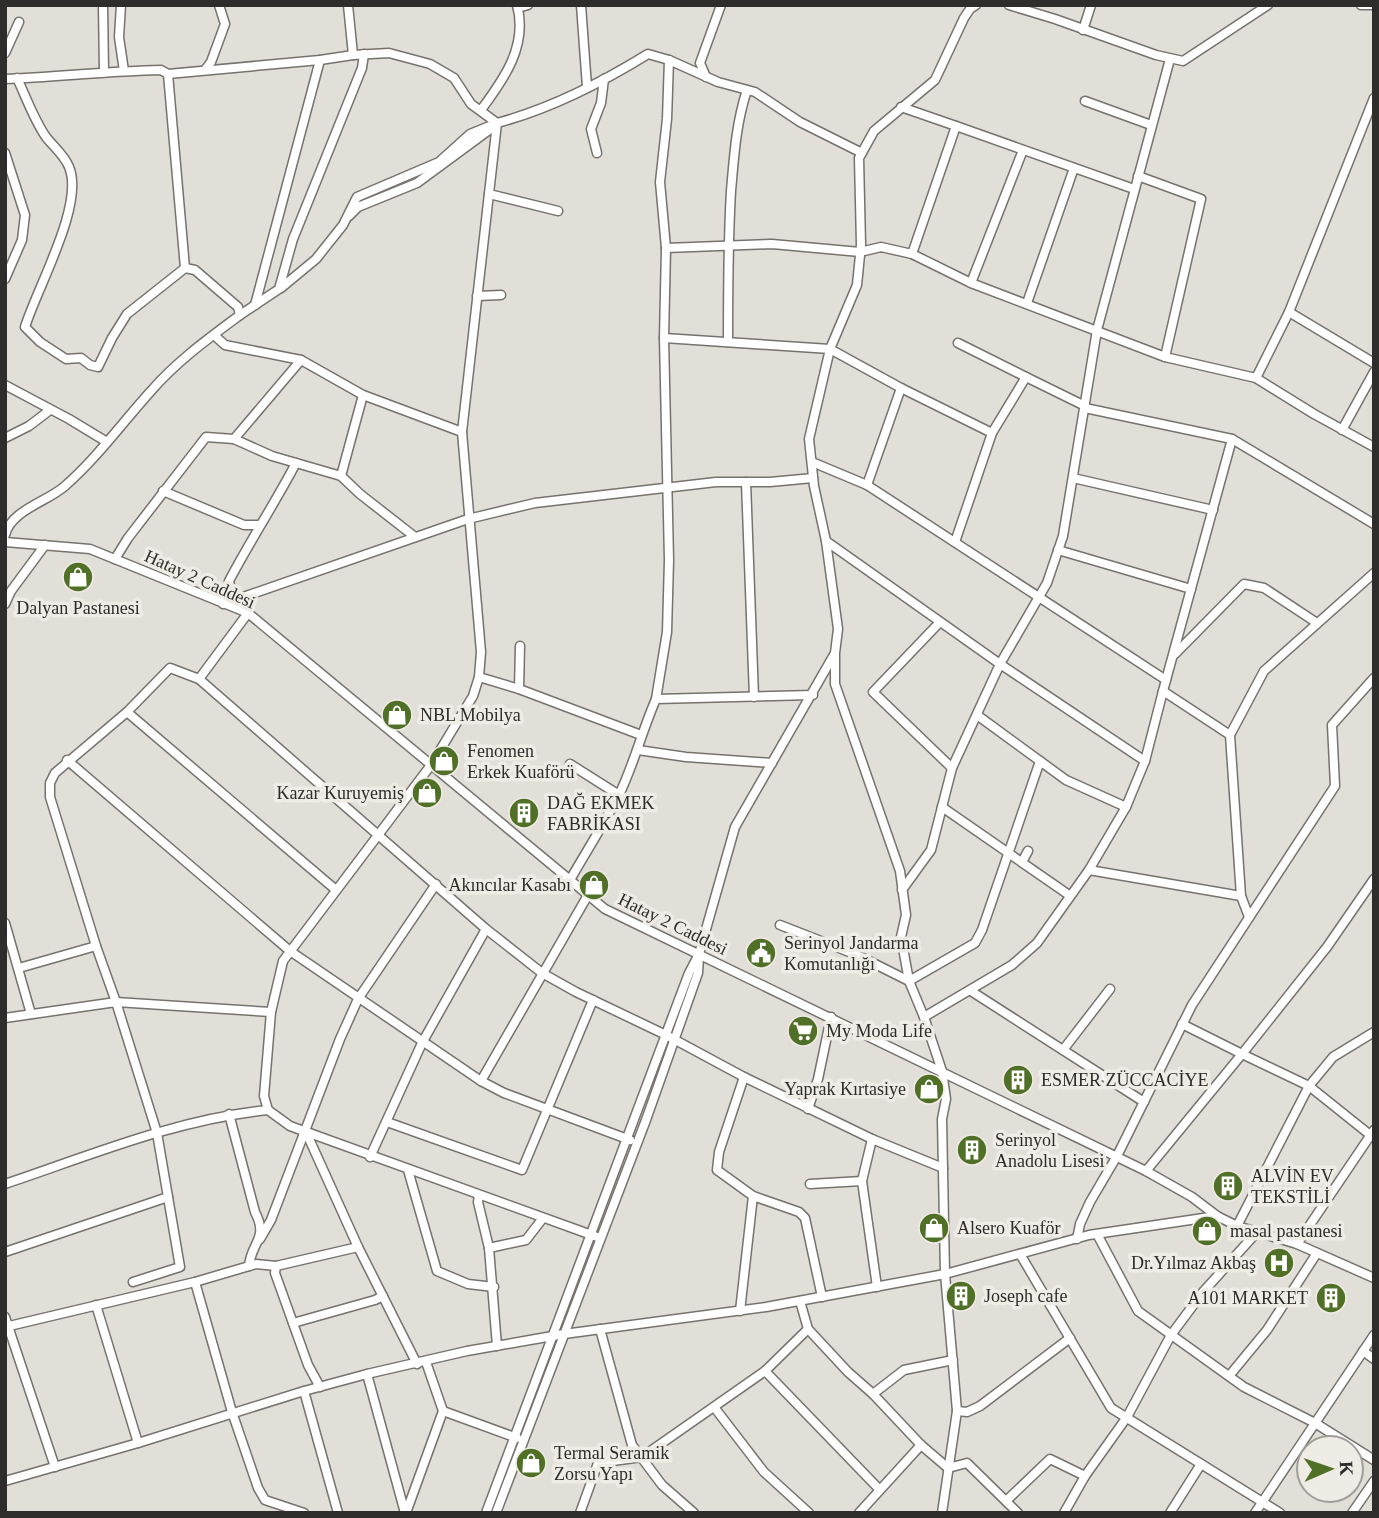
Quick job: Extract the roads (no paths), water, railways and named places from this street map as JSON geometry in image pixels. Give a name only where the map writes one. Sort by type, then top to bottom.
[{"type":"street","points":[[103,5],[104,71]]},
{"type":"street","points":[[121,5],[119,37],[124,71]]},
{"type":"street","points":[[204,70],[211,62],[225,24],[219,5]]},
{"type":"street","points":[[348,5],[353,55]]},
{"type":"street","points":[[481,110],[503,82],[514,60],[518,42],[517,6],[528,5]]},
{"type":"street","points":[[581,5],[587,87]]},
{"type":"street","points":[[706,78],[700,63],[722,5]]},
{"type":"street","points":[[942,1513],[957,1411],[945,1274],[942,1119],[946,1099],[942,1071],[909,981],[901,937],[906,915],[900,871],[835,684],[838,629],[809,439],[830,349],[858,285],[859,158],[874,131],[935,80],[964,18],[976,5]]},
{"type":"street","points":[[1009,5],[1028,8],[1083,30],[1183,61],[1268,5]]},
{"type":"street","points":[[1083,30],[1091,5]]},
{"type":"street","points":[[1361,5],[1374,5]]},
{"type":"street","points":[[5,53],[19,22]]},
{"type":"street","points":[[5,79],[58,77],[104,71],[161,70],[168,74],[389,53],[430,64],[454,78],[471,104],[497,124]]},
{"type":"street","points":[[279,289],[293,239],[362,68],[364,54]]},
{"type":"street","points":[[5,535],[7,526],[15,517],[53,496],[81,472],[152,389],[178,363],[316,259],[343,225],[357,197],[439,162],[470,134],[530,114],[604,79],[648,54],[669,60],[706,78],[755,92],[800,122],[862,152]]},
{"type":"street","points":[[902,890],[931,850],[953,768],[1000,664],[1047,583],[1063,536],[1097,330],[1170,59]]},
{"type":"street","points":[[255,305],[320,60]]},
{"type":"street","points":[[570,880],[618,795],[638,750],[641,735],[656,699],[667,632],[669,560],[664,338],[666,248],[660,182],[667,119],[669,60]]},
{"type":"street","points":[[168,74],[185,268]]},
{"type":"street","points":[[17,78],[44,135],[69,167],[72,198],[62,233],[25,327],[40,342],[65,359],[81,358],[98,367],[127,314],[185,268],[195,270],[238,307],[240,315]]},
{"type":"street","points":[[597,153],[591,129],[601,103],[604,79]]},
{"type":"street","points":[[727,342],[728,244],[739,113],[747,90]]},
{"type":"street","points":[[1256,377],[1289,312],[1374,98]]},
{"type":"street","points":[[1085,101],[1152,125]]},
{"type":"street","points":[[901,107],[1134,189]]},
{"type":"street","points":[[497,124],[462,432],[481,652],[479,677],[473,696],[431,765],[283,961],[271,1012],[264,1096],[268,1110],[290,1126],[600,1238]]},
{"type":"street","points":[[912,254],[956,126]]},
{"type":"street","points":[[971,283],[1023,150]]},
{"type":"street","points":[[5,153],[25,215],[22,240],[5,279]]},
{"type":"street","points":[[1027,303],[1074,168]]},
{"type":"street","points":[[1138,176],[1201,199],[1165,357]]},
{"type":"street","points":[[489,194],[558,211]]},
{"type":"street","points":[[666,248],[772,244],[860,252],[881,247],[912,254],[971,283],[1165,357],[1256,377],[1374,447]]},
{"type":"street","points":[[477,296],[501,295]]},
{"type":"street","points":[[1289,312],[1374,363]]},
{"type":"street","points":[[214,335],[225,345],[301,360],[363,395],[462,432]]},
{"type":"street","points":[[664,338],[830,349],[992,433]]},
{"type":"street","points":[[958,343],[1085,407],[1232,439],[1374,524]]},
{"type":"street","points":[[234,439],[301,360]]},
{"type":"street","points":[[1342,430],[1374,372]]},
{"type":"street","points":[[955,542],[992,433],[1026,377]]},
{"type":"street","points":[[5,384],[107,442]]},
{"type":"street","points":[[867,485],[901,388]]},
{"type":"street","points":[[341,476],[363,395]]},
{"type":"street","points":[[5,438],[29,426],[50,410]]},
{"type":"street","points":[[115,559],[163,491],[206,437],[234,439],[272,456],[341,476],[415,537]]},
{"type":"street","points":[[924,1017],[1012,965],[1037,943],[1089,870],[1126,807],[1145,761],[1232,439]]},
{"type":"street","points":[[812,462],[867,485],[1166,680]]},
{"type":"street","points":[[233,600],[229,581],[296,463]]},
{"type":"street","points":[[223,604],[468,519],[535,503],[716,482],[813,478]]},
{"type":"street","points":[[1073,478],[1213,510]]},
{"type":"street","points":[[746,482],[754,696]]},
{"type":"street","points":[[163,491],[244,525],[260,525]]},
{"type":"street","points":[[826,541],[1000,664],[1145,761]]},
{"type":"street","name":"Hatay 2 Caddesi","points":[[5,542],[90,549],[248,614],[605,909],[1117,1156],[1192,1197],[1217,1216],[1237,1226],[1297,1244],[1374,1278]]},
{"type":"street","points":[[5,604],[11,591],[45,545]]},
{"type":"street","points":[[1058,550],[1191,589]]},
{"type":"street","points":[[1250,917],[1241,896],[1230,735],[1264,671],[1374,573]]},
{"type":"street","points":[[1174,655],[1244,584],[1264,587],[1317,622]]},
{"type":"street","points":[[199,678],[248,614]]},
{"type":"street","points":[[940,622],[873,692],[953,768]]},
{"type":"street","points":[[519,689],[520,646]]},
{"type":"street","points":[[496,1513],[552,1337],[627,1138],[698,973],[699,954],[735,827],[835,653]]},
{"type":"street","points":[[133,1282],[180,1267],[157,1133],[49,790],[52,777],[68,760],[127,712],[170,668],[199,678],[486,929],[542,973],[744,1077],[872,1139],[943,1168]]},
{"type":"street","points":[[479,677],[519,689],[641,735]]},
{"type":"street","points":[[1077,1239],[1080,1224],[1090,1202],[1117,1156],[1192,1005],[1335,786],[1332,725],[1374,678]]},
{"type":"street","points":[[1163,691],[1230,735]]},
{"type":"street","points":[[656,699],[813,695]]},
{"type":"street","points":[[127,712],[335,890]]},
{"type":"street","points":[[977,715],[1066,780],[1126,807]]},
{"type":"street","points":[[638,750],[686,757],[772,763]]},
{"type":"street","points":[[68,760],[290,951],[422,1043],[504,1093],[637,1142]]},
{"type":"street","points":[[909,981],[975,943],[982,930],[1040,761]]},
{"type":"street","points":[[570,764],[618,795]]},
{"type":"street","points":[[942,807],[1069,895]]},
{"type":"street","points":[[1021,862],[1028,851]]},
{"type":"street","points":[[1089,870],[1241,896]]},
{"type":"street","points":[[1146,1171],[1327,947],[1374,879]]},
{"type":"street","points":[[249,1266],[249,1260],[271,1220],[358,999],[436,884]]},
{"type":"street","points":[[481,1081],[588,895]]},
{"type":"street","points":[[5,923],[31,1014]]},
{"type":"street","points":[[780,925],[858,955],[909,981]]},
{"type":"street","points":[[370,1157],[422,1043],[486,929]]},
{"type":"street","points":[[19,968],[96,946]]},
{"type":"street","points":[[1063,1050],[1110,989]]},
{"type":"street","points":[[971,990],[1144,1102]]},
{"type":"street","points":[[387,1122],[522,1170],[593,1000]]},
{"type":"street","points":[[5,1018],[117,1002],[271,1012]]},
{"type":"street","points":[[808,1108],[818,1079],[831,1017]]},
{"type":"street","points":[[1182,1024],[1309,1086],[1372,1134],[1297,1244]]},
{"type":"street","points":[[1237,1226],[1309,1086],[1333,1056],[1374,1032]]},
{"type":"street","points":[[486,1513],[564,1334],[637,1142],[670,1037]]},
{"type":"street","points":[[744,1077],[719,1152],[717,1170],[754,1196],[799,1212],[805,1218],[822,1297]]},
{"type":"street","points":[[5,1184],[157,1133],[229,1114],[268,1110]]},
{"type":"street","points":[[229,1114],[255,1212],[262,1225],[260,1239]]},
{"type":"street","points":[[306,1132],[358,1247],[421,1363],[443,1411],[406,1513]]},
{"type":"street","points":[[872,1139],[862,1181],[877,1287]]},
{"type":"street","points":[[408,1170],[438,1272],[468,1284],[494,1287]]},
{"type":"street","points":[[810,1184],[862,1181]]},
{"type":"street","points":[[479,1195],[478,1202],[489,1248],[494,1287],[497,1346]]},
{"type":"street","points":[[740,1311],[754,1196]]},
{"type":"street","points":[[5,1252],[168,1197]]},
{"type":"street","points":[[5,1481],[367,1374],[564,1334],[740,1311],[877,1287],[945,1274],[1097,1234],[1217,1216]]},
{"type":"street","points":[[489,1248],[526,1240],[543,1218]]},
{"type":"street","points":[[1064,1513],[1085,1476],[1127,1417],[1171,1335],[1203,1292],[1257,1232]]},
{"type":"street","points":[[1097,1234],[1138,1311],[1244,1387],[1315,1423],[1374,1460]]},
{"type":"street","points":[[55,1467],[6,1323],[195,1282],[256,1264],[276,1266],[358,1247]]},
{"type":"street","points":[[1229,1376],[1267,1330],[1317,1253]]},
{"type":"street","points":[[1020,1254],[1111,1408],[1280,1513]]},
{"type":"street","points":[[276,1266],[275,1273],[308,1365],[320,1387]]},
{"type":"street","points":[[195,1282],[232,1412],[258,1488],[265,1500],[304,1513]]},
{"type":"street","points":[[293,1323],[383,1296]]},
{"type":"street","points":[[800,1301],[808,1329],[921,1445],[948,1468]]},
{"type":"street","points":[[96,1305],[138,1443]]},
{"type":"street","points":[[600,1329],[632,1445],[662,1485],[694,1513]]},
{"type":"street","points":[[580,1513],[598,1463],[642,1457],[765,1371],[808,1329]]},
{"type":"street","points":[[1255,1513],[1374,1335]]},
{"type":"street","points":[[957,1411],[967,1412],[980,1406],[1070,1338]]},
{"type":"street","points":[[1363,1351],[1374,1359]]},
{"type":"street","points":[[873,1394],[904,1370],[953,1360]]},
{"type":"street","points":[[765,1371],[879,1489]]},
{"type":"street","points":[[367,1374],[406,1513]]},
{"type":"street","points":[[304,1391],[338,1513]]},
{"type":"street","points":[[714,1407],[764,1472],[809,1513]]},
{"type":"street","points":[[443,1411],[519,1438]]},
{"type":"street","points":[[859,1513],[921,1445]]},
{"type":"street","points":[[1006,1501],[1050,1459],[1085,1476]]},
{"type":"street","points":[[948,1468],[967,1463],[1018,1513]]},
{"type":"street","points":[[1170,1513],[1201,1464]]},
{"type":"street","points":[[1352,1513],[1374,1480]]},
{"type":"place","name":"Dalyan Pastanesi","points":[[78,577]]},
{"type":"place","name":"NBL Mobilya","points":[[397,715]]},
{"type":"place","name":"Fenomen Erkek Kuaförü","points":[[444,761]]},
{"type":"place","name":"Kazar Kuruyemiş","points":[[427,793]]},
{"type":"place","name":"DAĞ EKMEK FABRİKASI","points":[[524,813]]},
{"type":"place","name":"Akıncılar Kasabı","points":[[594,885]]},
{"type":"place","name":"Serinyol Jandarma Komutanlığı","points":[[761,953]]},
{"type":"place","name":"My Moda Life","points":[[803,1031]]},
{"type":"place","name":"ESMER ZÜCCACİYE","points":[[1018,1080]]},
{"type":"place","name":"Yaprak Kırtasiye","points":[[929,1089]]},
{"type":"place","name":"Serinyol Anadolu Lisesi","points":[[972,1150]]},
{"type":"place","name":"ALVİN EV TEKSTİLİ","points":[[1228,1186]]},
{"type":"place","name":"Alsero Kuaför","points":[[934,1228]]},
{"type":"place","name":"masal pastanesi","points":[[1207,1231]]},
{"type":"place","name":"Dr.Yılmaz Akbaş","points":[[1279,1263]]},
{"type":"place","name":"Joseph cafe","points":[[961,1296]]},
{"type":"place","name":"A101 MARKET","points":[[1331,1298]]},
{"type":"place","name":"Termal Seramik Zorsu Yapı","points":[[531,1463]]}]
